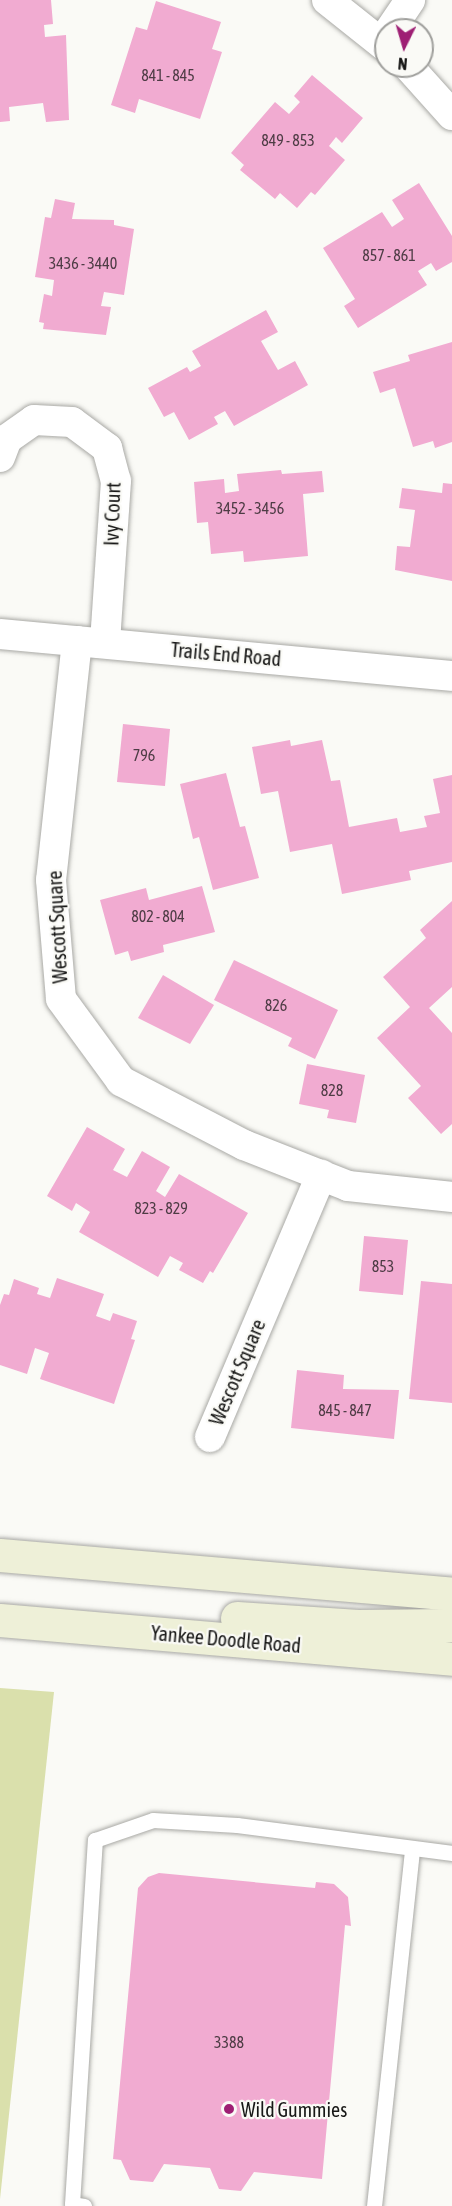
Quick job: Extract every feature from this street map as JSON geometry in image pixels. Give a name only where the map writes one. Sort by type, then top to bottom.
[{"type":"main road","points":[[0,1555],[452,1594]]},
{"type":"main road","points":[[50,1622],[191,1615],[358,1626],[452,1625]]},
{"type":"main road","name":"Yankee Doodle Road","points":[[0,1620],[50,1622],[452,1659]]},
{"type":"street","points":[[327,0],[374,31]]},
{"type":"street","points":[[399,18],[410,0]]},
{"type":"street","points":[[419,78],[452,114]]},
{"type":"street","name":"Ivy Court","points":[[0,457],[7,439],[34,420],[72,422],[107,448],[116,482],[91,641]]},
{"type":"street","name":"Trails End Road","points":[[0,634],[452,676]]},
{"type":"street","name":"Wescott Square","points":[[91,641],[51,880],[62,999],[121,1081],[244,1145],[348,1186],[452,1197]]},
{"type":"street","name":"Wescott Square","points":[[210,1437],[321,1175]]},
{"type":"lane","points":[[84,2206],[72,2204],[95,1840],[153,1820],[237,1825],[452,1853]]},
{"type":"lane","points":[[374,2206],[412,1849]]},
{"type":"green space","points":[[0,1688],[54,1692],[0,2199]]},
{"type":"building","points":[[0,0],[51,0],[53,24],[44,25],[45,37],[66,35],[69,120],[46,122],[43,103],[9,107],[10,121],[0,122]]},
{"type":"building","points":[[156,1],[221,22],[212,49],[222,52],[200,119],[139,99],[135,113],[111,105],[136,27],[147,30]]},
{"type":"building","points":[[312,75],[363,118],[342,143],[336,137],[329,146],[345,160],[315,195],[311,192],[297,208],[280,193],[275,199],[240,170],[244,165],[231,153],[275,102],[289,114],[300,102],[294,96]]},
{"type":"building","points":[[419,183],[452,236],[452,262],[436,271],[431,263],[418,271],[427,285],[358,328],[344,306],[355,299],[323,248],[382,212],[392,227],[404,219],[392,200]]},
{"type":"building","points":[[55,199],[75,203],[72,219],[114,220],[114,225],[134,229],[124,295],[104,292],[101,306],[111,307],[106,335],[43,329],[44,323],[39,322],[44,294],[52,296],[54,280],[35,277],[45,217],[51,218]]},
{"type":"building","points":[[266,310],[278,332],[261,341],[278,370],[295,361],[308,385],[234,426],[225,411],[214,417],[218,424],[189,440],[174,412],[164,417],[148,388],[187,367],[190,372],[201,366],[192,351]]},
{"type":"building","points":[[452,342],[452,442],[435,448],[433,441],[413,447],[395,388],[380,393],[373,372],[410,361],[408,355]]},
{"type":"building","points":[[281,470],[282,474],[322,471],[324,492],[303,494],[308,556],[244,562],[243,551],[211,554],[208,522],[197,523],[194,482],[224,479],[225,493],[239,491],[237,474]]},
{"type":"building","points":[[443,483],[452,484],[452,581],[395,570],[397,546],[410,547],[415,510],[399,508],[402,488],[442,493]]},
{"type":"building","points":[[123,724],[170,729],[165,786],[117,782]]},
{"type":"building","points":[[290,740],[291,746],[322,740],[331,781],[340,780],[349,827],[397,818],[400,832],[427,827],[424,816],[440,813],[433,779],[452,775],[452,862],[409,871],[411,880],[342,894],[332,844],[290,852],[278,791],[261,794],[252,747]]},
{"type":"building","points":[[226,773],[240,827],[245,826],[259,878],[213,890],[199,837],[193,839],[180,784]]},
{"type":"building","points":[[202,886],[215,932],[163,945],[164,952],[131,961],[128,951],[115,955],[100,900],[146,888],[149,900]]},
{"type":"building","points":[[452,901],[452,987],[429,1008],[452,1033],[452,1124],[441,1134],[408,1098],[421,1086],[377,1038],[410,1007],[383,977],[426,938],[420,930]]},
{"type":"building","points":[[234,960],[338,1010],[315,1059],[288,1046],[292,1038],[214,1000]]},
{"type":"building","points":[[163,975],[214,1005],[190,1044],[138,1018]]},
{"type":"building","points":[[307,1064],[365,1075],[356,1123],[327,1118],[329,1110],[299,1104]]},
{"type":"building","points":[[87,1127],[125,1149],[113,1170],[127,1177],[142,1151],[170,1167],[156,1191],[165,1197],[179,1174],[248,1213],[213,1273],[210,1271],[203,1283],[179,1270],[183,1263],[170,1256],[158,1277],[79,1232],[90,1212],[76,1203],[72,1211],[47,1196]]},
{"type":"building","points":[[364,1236],[408,1240],[403,1295],[359,1291]]},
{"type":"building","points":[[57,1278],[104,1294],[96,1316],[110,1321],[113,1313],[137,1321],[131,1339],[135,1340],[114,1404],[40,1379],[49,1353],[35,1348],[27,1374],[0,1365],[0,1305],[4,1294],[9,1295],[14,1279],[39,1288],[37,1294],[50,1298]]},
{"type":"building","points":[[421,1281],[452,1284],[452,1403],[409,1399]]},
{"type":"building","points":[[297,1370],[344,1375],[343,1389],[399,1390],[394,1439],[291,1428]]},
{"type":"building","points":[[159,1873],[315,1888],[316,1882],[334,1884],[348,1897],[351,1926],[345,1925],[322,2179],[254,2172],[241,2191],[219,2189],[210,2168],[164,2164],[153,2182],[130,2180],[121,2160],[113,2159],[138,1888],[148,1877]]},
{"type":"place","name":"Wild Gummies","points":[[229,2109]]}]
